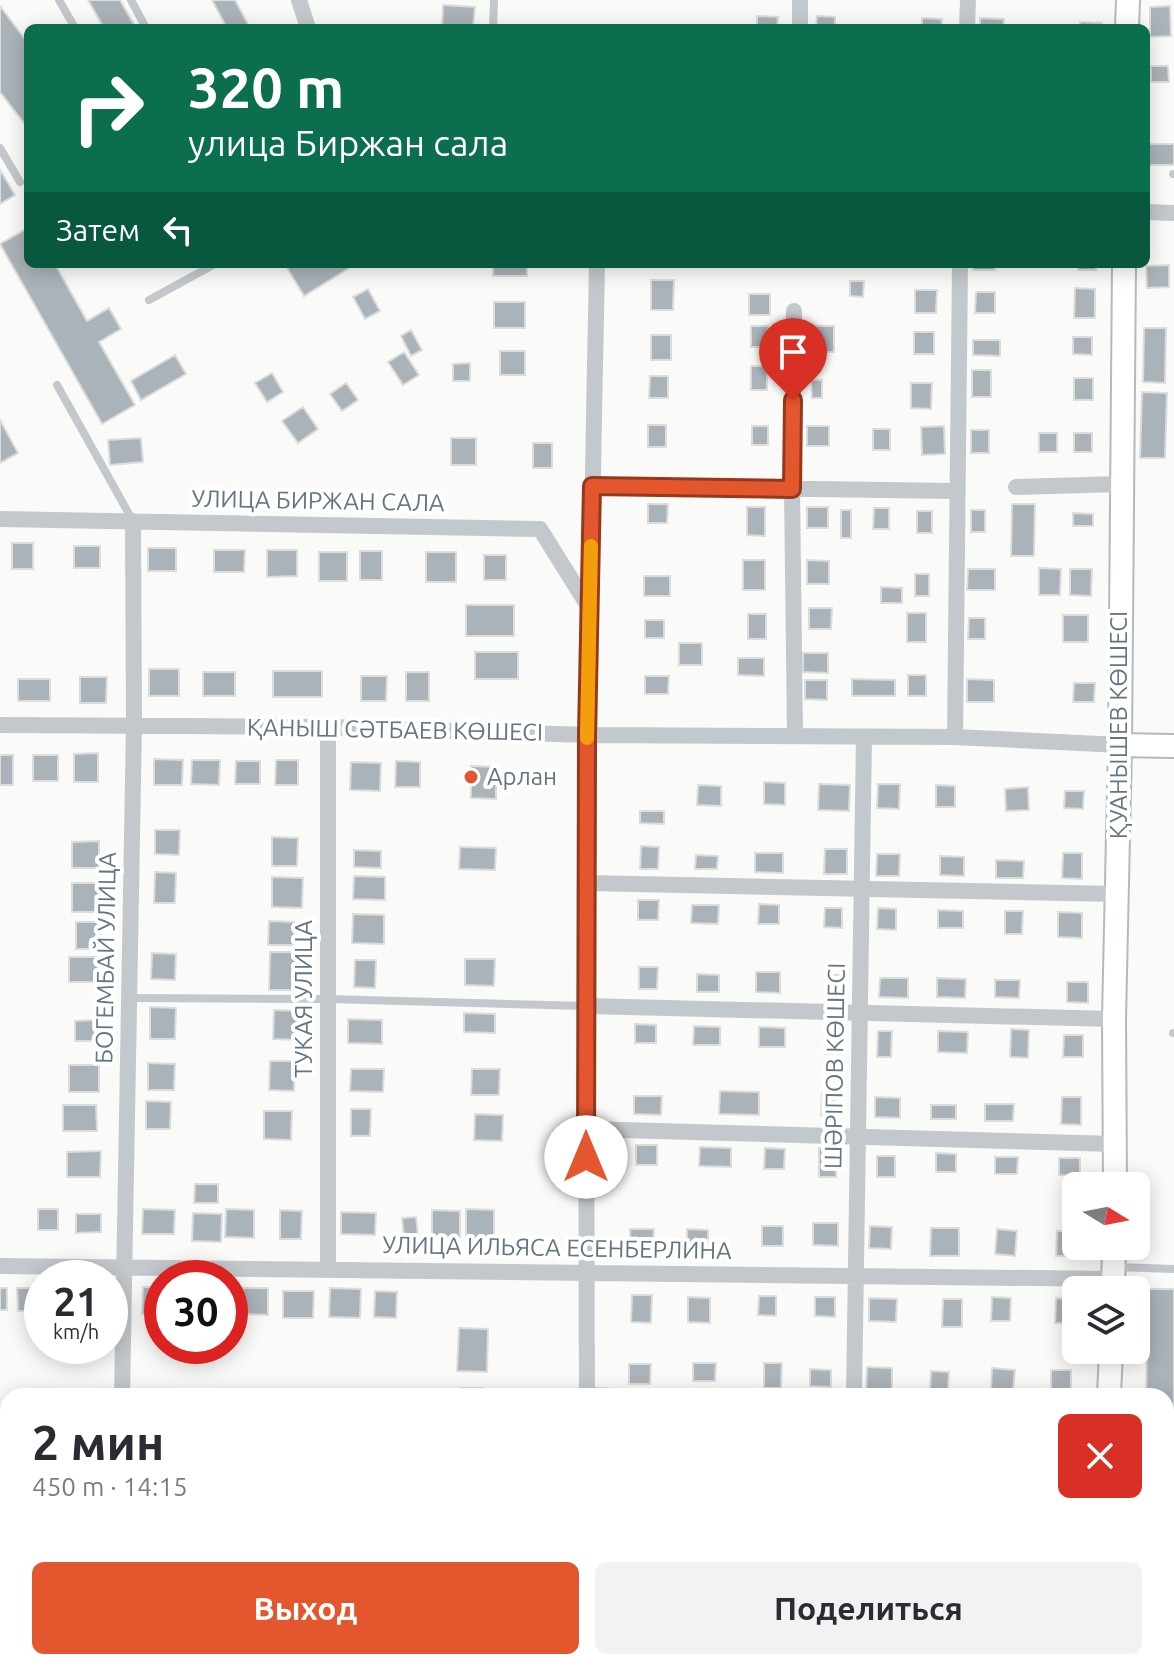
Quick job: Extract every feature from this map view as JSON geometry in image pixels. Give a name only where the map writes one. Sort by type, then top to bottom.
[{"type":"street","points":[[299,0],[307,24]]},
{"type":"street","points":[[800,0],[800,24]]},
{"type":"street","points":[[967,24],[968,0]]},
{"type":"street","points":[[1127,24],[1128,0]]},
{"type":"street","points":[[1150,212],[1174,213]]},
{"type":"street","points":[[587,1388],[587,735],[597,268]]},
{"type":"street","points":[[955,737],[955,491],[960,268]]},
{"type":"street","name":"ҚУАНЫШЕВ КӨШЕСІ","points":[[1115,1172],[1114,1019],[1124,268]]},
{"type":"street","points":[[794,311],[792,489],[795,736]]},
{"type":"street","points":[[1016,487],[1120,484]]},
{"type":"street","points":[[592,486],[955,491]]},
{"type":"street","name":"УЛИЦА БИРЖАН САЛА","points":[[0,519],[540,529],[590,609]]},
{"type":"street","name":"БОГЕМБАЙ УЛИЦА","points":[[123,1260],[134,725],[133,521]]},
{"type":"street","name":"ҚАНЫШ СӘТБАЕВ КӨШЕСІ","points":[[0,725],[328,727],[587,735],[955,737],[1174,746]]},
{"type":"street","name":"ТУКАЯ УЛИЦА","points":[[328,727],[328,1270]]},
{"type":"street","name":"ШӘРІПОВ КӨШЕСІ","points":[[854,1388],[864,737]]},
{"type":"street","points":[[587,883],[1117,894]]},
{"type":"street","points":[[586,1006],[1114,1019]]},
{"type":"street","points":[[586,1129],[1115,1144]]},
{"type":"street","name":"УЛИЦА ИЛЬЯСА ЕСЕНБЕРЛИНА","points":[[0,1266],[24,1266]]},
{"type":"street","name":"УЛИЦА ИЛЬЯСА ЕСЕНБЕРЛИНА","points":[[128,1268],[856,1275],[1114,1271]]},
{"type":"street","name":"БОГЕМБАЙ УЛИЦА","points":[[122,1364],[122,1388]]},
{"type":"street","points":[[1109,1388],[1110,1364]]},
{"type":"lane","points":[[59,0],[73,24]]},
{"type":"lane","points":[[131,0],[144,24]]},
{"type":"lane","points":[[493,24],[494,0]]},
{"type":"lane","points":[[0,148],[20,182]]},
{"type":"lane","points":[[149,300],[208,268]]},
{"type":"lane","points":[[57,385],[133,521]]},
{"type":"lane","points":[[129,998],[328,999],[586,1006]]},
{"type":"lane","points":[[1114,1271],[1174,1269]]},
{"type":"building","points":[[88,0],[120,0],[134,24],[102,24]]},
{"type":"building","points":[[212,0],[235,0],[248,24],[225,24]]},
{"type":"building","points":[[443,5],[475,7],[473,24],[442,24]]},
{"type":"building","points":[[0,6],[24,38],[24,123],[0,92]]},
{"type":"building","points":[[1170,6],[1171,36],[1150,37],[1150,7]]},
{"type":"building","points":[[757,16],[778,17],[777,24],[757,24]]},
{"type":"building","points":[[817,16],[835,17],[835,24],[816,24]]},
{"type":"building","points":[[922,18],[942,19],[941,24],[922,24]]},
{"type":"building","points":[[980,18],[1004,19],[1003,24],[980,24]]},
{"type":"building","points":[[1151,66],[1168,66],[1169,82],[1151,82]]},
{"type":"building","points":[[1150,144],[1174,144],[1174,165],[1150,165]]},
{"type":"building","points":[[0,170],[15,195],[0,204]]},
{"type":"building","points":[[24,230],[24,268],[57,268],[87,321],[109,308],[121,329],[99,342],[135,405],[102,424],[0,244]]},
{"type":"building","points":[[1169,265],[1169,287],[1147,288],[1146,268]]},
{"type":"building","points":[[287,268],[349,268],[304,296]]},
{"type":"building","points":[[493,268],[527,268],[527,276],[493,276]]},
{"type":"building","points":[[973,268],[995,268],[995,270]]},
{"type":"building","points":[[651,280],[674,280],[673,310],[651,310]]},
{"type":"building","points":[[850,281],[864,281],[863,297],[850,296]]},
{"type":"building","points":[[1075,288],[1095,289],[1095,318],[1074,318]]},
{"type":"building","points":[[368,289],[380,311],[365,319],[353,297]]},
{"type":"building","points":[[915,290],[937,290],[936,313],[915,313]]},
{"type":"building","points":[[976,292],[995,292],[995,313],[975,313]]},
{"type":"building","points":[[749,294],[770,294],[770,315],[749,315]]},
{"type":"building","points":[[494,302],[525,302],[525,328],[494,328]]},
{"type":"building","points":[[751,326],[768,326],[768,347],[751,347]]},
{"type":"building","points":[[811,326],[834,326],[834,352],[811,352]]},
{"type":"building","points":[[1144,328],[1166,328],[1165,383],[1143,382]]},
{"type":"building","points":[[411,330],[422,350],[411,356],[401,336]]},
{"type":"building","points":[[914,332],[934,332],[934,354],[914,354]]},
{"type":"building","points":[[651,335],[671,335],[671,360],[651,360]]},
{"type":"building","points":[[1073,337],[1092,337],[1092,355],[1073,354]]},
{"type":"building","points":[[973,340],[1000,340],[1000,356],[973,355]]},
{"type":"building","points":[[500,351],[525,351],[525,375],[500,375]]},
{"type":"building","points":[[404,352],[419,375],[403,385],[388,362]]},
{"type":"building","points":[[175,355],[186,374],[141,400],[131,381]]},
{"type":"building","points":[[470,363],[470,381],[453,381],[453,364]]},
{"type":"building","points":[[751,366],[767,366],[767,390],[751,390]]},
{"type":"building","points":[[972,370],[991,370],[991,397],[972,397]]},
{"type":"building","points":[[272,373],[283,392],[267,402],[255,383]]},
{"type":"building","points":[[650,376],[668,376],[668,398],[649,398]]},
{"type":"building","points":[[1074,378],[1093,378],[1093,400],[1074,400]]},
{"type":"building","points":[[811,380],[822,380],[822,398],[812,398]]},
{"type":"building","points":[[346,383],[358,400],[342,411],[330,394]]},
{"type":"building","points":[[911,383],[932,383],[931,409],[911,408]]},
{"type":"building","points":[[1142,392],[1167,393],[1165,458],[1140,458]]},
{"type":"building","points":[[303,407],[318,429],[298,443],[282,421]]},
{"type":"building","points":[[0,420],[18,453],[0,463]]},
{"type":"building","points":[[648,425],[666,425],[666,447],[648,447]]},
{"type":"building","points":[[752,426],[768,426],[768,445],[752,445]]},
{"type":"building","points":[[807,426],[829,426],[829,446],[807,446]]},
{"type":"building","points":[[944,426],[945,454],[922,455],[921,427]]},
{"type":"building","points":[[873,429],[890,429],[890,450],[873,450]]},
{"type":"building","points":[[971,430],[989,430],[989,453],[971,453]]},
{"type":"building","points":[[1039,433],[1057,433],[1057,452],[1039,452]]},
{"type":"building","points":[[1074,433],[1092,433],[1092,452],[1074,452]]},
{"type":"building","points":[[141,438],[143,462],[110,465],[108,440]]},
{"type":"building","points":[[451,438],[476,438],[476,465],[451,465]]},
{"type":"building","points":[[533,443],[552,443],[552,468],[533,468]]},
{"type":"building","points":[[648,504],[668,504],[667,523],[648,523]]},
{"type":"building","points":[[1012,504],[1035,504],[1034,556],[1011,556]]},
{"type":"building","points":[[747,507],[765,507],[765,536],[747,535]]},
{"type":"building","points":[[807,507],[828,507],[828,528],[807,528]]},
{"type":"building","points":[[874,508],[889,508],[889,529],[873,529]]},
{"type":"building","points":[[841,510],[851,510],[851,538],[841,538]]},
{"type":"building","points":[[971,510],[985,510],[985,532],[971,532]]},
{"type":"building","points":[[917,511],[932,511],[932,533],[917,533]]},
{"type":"building","points":[[1073,513],[1093,514],[1093,526],[1073,526]]},
{"type":"building","points":[[12,543],[33,543],[33,569],[12,569]]},
{"type":"building","points":[[74,546],[100,546],[100,568],[74,568]]},
{"type":"building","points":[[148,548],[176,548],[176,571],[148,571]]},
{"type":"building","points":[[214,550],[245,550],[244,572],[214,572]]},
{"type":"building","points":[[267,550],[297,550],[297,576],[267,577]]},
{"type":"building","points":[[360,551],[382,551],[382,580],[360,580]]},
{"type":"building","points":[[319,552],[347,552],[347,581],[319,581]]},
{"type":"building","points":[[426,552],[456,552],[456,582],[426,582]]},
{"type":"building","points":[[484,555],[506,555],[506,580],[484,580]]},
{"type":"building","points":[[743,560],[765,560],[765,590],[743,590]]},
{"type":"building","points":[[807,560],[829,561],[829,584],[807,584]]},
{"type":"building","points":[[1039,568],[1061,569],[1060,595],[1039,595]]},
{"type":"building","points":[[968,569],[995,569],[995,590],[967,590]]},
{"type":"building","points":[[1070,569],[1092,569],[1091,596],[1070,595]]},
{"type":"building","points":[[915,574],[929,574],[929,596],[915,596]]},
{"type":"building","points":[[644,576],[670,576],[670,596],[644,596]]},
{"type":"building","points":[[881,587],[902,588],[902,603],[881,603]]},
{"type":"building","points":[[466,605],[514,605],[514,636],[466,636]]},
{"type":"building","points":[[809,608],[832,608],[831,629],[809,629]]},
{"type":"building","points":[[907,613],[926,613],[926,642],[907,642]]},
{"type":"building","points":[[748,614],[766,614],[766,639],[748,639]]},
{"type":"building","points":[[1063,615],[1088,615],[1088,642],[1063,642]]},
{"type":"building","points":[[969,618],[985,618],[985,639],[968,639]]},
{"type":"building","points":[[645,620],[664,620],[664,638],[645,638]]},
{"type":"building","points":[[679,643],[702,643],[702,665],[679,665]]},
{"type":"building","points":[[475,652],[518,652],[518,679],[475,679]]},
{"type":"building","points":[[803,653],[828,653],[828,673],[803,672]]},
{"type":"building","points":[[738,658],[764,658],[764,676],[738,675]]},
{"type":"building","points":[[149,669],[179,669],[179,696],[149,696]]},
{"type":"building","points":[[273,671],[322,671],[322,697],[273,697]]},
{"type":"building","points":[[203,672],[235,672],[235,696],[203,696]]},
{"type":"building","points":[[406,672],[429,672],[429,701],[406,701]]},
{"type":"building","points":[[908,675],[926,675],[926,696],[908,696]]},
{"type":"building","points":[[361,676],[387,676],[386,701],[361,701]]},
{"type":"building","points":[[645,676],[669,676],[668,694],[645,694]]},
{"type":"building","points":[[80,677],[107,677],[106,703],[80,703]]},
{"type":"building","points":[[18,679],[50,679],[50,701],[18,701]]},
{"type":"building","points":[[852,679],[895,680],[895,696],[852,696]]},
{"type":"building","points":[[967,679],[994,680],[994,702],[967,702]]},
{"type":"building","points":[[805,680],[827,680],[827,700],[805,699]]},
{"type":"building","points":[[1074,683],[1095,683],[1094,702],[1073,702]]},
{"type":"building","points":[[98,753],[98,782],[74,782],[74,754]]},
{"type":"building","points":[[0,755],[13,755],[13,785],[0,785]]},
{"type":"building","points":[[33,755],[58,755],[58,781],[33,781]]},
{"type":"building","points":[[154,759],[183,760],[182,785],[154,785]]},
{"type":"building","points":[[192,760],[220,760],[219,785],[191,784]]},
{"type":"building","points":[[276,760],[298,760],[298,785],[275,785]]},
{"type":"building","points":[[236,761],[260,761],[260,784],[235,784]]},
{"type":"building","points":[[396,761],[420,762],[420,787],[395,787]]},
{"type":"building","points":[[351,762],[381,763],[380,791],[350,790]]},
{"type":"building","points":[[471,766],[496,767],[496,799],[471,798]]},
{"type":"building","points":[[764,782],[785,783],[785,805],[764,804]]},
{"type":"building","points":[[819,784],[850,785],[849,811],[818,810]]},
{"type":"building","points":[[878,784],[900,784],[899,809],[877,808]]},
{"type":"building","points":[[698,785],[721,786],[721,806],[697,805]]},
{"type":"building","points":[[936,785],[955,786],[955,807],[936,807]]},
{"type":"building","points":[[1028,787],[1029,810],[1006,811],[1005,789]]},
{"type":"building","points":[[1065,791],[1084,791],[1083,809],[1064,808]]},
{"type":"building","points":[[640,811],[664,811],[664,824],[640,823]]},
{"type":"building","points":[[155,830],[180,830],[179,855],[155,854]]},
{"type":"building","points":[[272,837],[298,838],[297,866],[272,866]]},
{"type":"building","points":[[99,841],[99,868],[72,868],[72,842]]},
{"type":"building","points":[[641,846],[659,847],[658,869],[640,869]]},
{"type":"building","points":[[460,847],[496,848],[495,870],[459,869]]},
{"type":"building","points":[[825,849],[847,849],[847,874],[824,874]]},
{"type":"building","points":[[354,850],[381,851],[381,868],[354,867]]},
{"type":"building","points":[[755,853],[783,853],[783,873],[755,872]]},
{"type":"building","points":[[1063,853],[1082,853],[1082,879],[1062,878]]},
{"type":"building","points":[[877,854],[900,854],[899,876],[876,876]]},
{"type":"building","points":[[696,855],[718,856],[717,869],[695,869]]},
{"type":"building","points":[[940,856],[964,857],[964,876],[940,875]]},
{"type":"building","points":[[996,860],[1024,861],[1023,878],[996,878]]},
{"type":"building","points":[[155,872],[176,873],[175,903],[154,903]]},
{"type":"building","points":[[354,876],[385,877],[385,900],[353,899]]},
{"type":"building","points":[[272,877],[303,878],[302,908],[272,907]]},
{"type":"building","points":[[72,883],[101,883],[101,912],[72,912]]},
{"type":"building","points":[[638,900],[659,900],[658,920],[638,920]]},
{"type":"building","points":[[759,904],[779,905],[779,924],[758,924]]},
{"type":"building","points":[[692,905],[719,905],[718,924],[691,923]]},
{"type":"building","points":[[825,908],[842,908],[842,928],[824,927]]},
{"type":"building","points":[[878,908],[896,909],[896,930],[877,929]]},
{"type":"building","points":[[938,910],[963,911],[963,928],[938,928]]},
{"type":"building","points":[[1005,911],[1023,911],[1022,934],[1005,934]]},
{"type":"building","points":[[1058,912],[1082,913],[1082,938],[1058,937]]},
{"type":"building","points":[[353,914],[384,915],[384,944],[352,943]]},
{"type":"building","points":[[269,921],[294,922],[294,945],[268,945]]},
{"type":"building","points":[[76,922],[101,922],[101,949],[76,949]]},
{"type":"building","points":[[270,952],[297,952],[296,990],[269,990]]},
{"type":"building","points":[[152,953],[176,954],[175,980],[151,979]]},
{"type":"building","points":[[69,957],[98,957],[98,982],[69,982]]},
{"type":"building","points":[[465,959],[495,959],[494,986],[465,985]]},
{"type":"building","points":[[355,960],[376,960],[375,988],[354,987]]},
{"type":"building","points":[[639,967],[658,967],[657,989],[639,989]]},
{"type":"building","points":[[756,972],[780,972],[780,993],[756,992]]},
{"type":"building","points":[[697,974],[719,975],[719,992],[697,992]]},
{"type":"building","points":[[826,975],[842,975],[842,993],[826,993]]},
{"type":"building","points":[[880,978],[908,978],[908,998],[879,997]]},
{"type":"building","points":[[937,978],[966,979],[965,998],[937,997]]},
{"type":"building","points":[[995,980],[1020,980],[1019,998],[995,997]]},
{"type":"building","points":[[1067,982],[1088,982],[1088,1003],[1067,1002]]},
{"type":"building","points":[[150,1007],[176,1008],[175,1039],[150,1039]]},
{"type":"building","points":[[274,1010],[298,1011],[297,1040],[273,1039]]},
{"type":"building","points":[[464,1013],[495,1014],[495,1033],[464,1032]]},
{"type":"building","points":[[348,1019],[382,1020],[382,1044],[348,1043]]},
{"type":"building","points":[[97,1020],[97,1041],[75,1041],[75,1021]]},
{"type":"building","points":[[635,1024],[656,1025],[656,1043],[635,1043]]},
{"type":"building","points":[[694,1026],[720,1027],[720,1045],[693,1045]]},
{"type":"building","points":[[759,1027],[785,1028],[785,1047],[759,1047]]},
{"type":"building","points":[[1011,1029],[1029,1030],[1028,1058],[1010,1057]]},
{"type":"building","points":[[826,1030],[843,1030],[842,1054],[825,1054]]},
{"type":"building","points":[[878,1031],[892,1031],[891,1057],[877,1057]]},
{"type":"building","points":[[938,1031],[968,1032],[967,1053],[938,1052]]},
{"type":"building","points":[[1064,1035],[1083,1035],[1083,1057],[1063,1057]]},
{"type":"building","points":[[270,1061],[295,1061],[294,1091],[269,1090]]},
{"type":"building","points":[[148,1063],[175,1064],[174,1090],[148,1090]]},
{"type":"building","points":[[69,1065],[99,1065],[99,1092],[69,1092]]},
{"type":"building","points":[[351,1069],[384,1069],[383,1092],[350,1091]]},
{"type":"building","points":[[472,1069],[500,1069],[499,1095],[471,1095]]},
{"type":"building","points":[[720,1091],[759,1092],[759,1115],[719,1114]]},
{"type":"building","points":[[822,1093],[836,1093],[836,1116],[821,1115]]},
{"type":"building","points":[[634,1096],[662,1096],[661,1115],[634,1114]]},
{"type":"building","points":[[875,1097],[900,1098],[900,1118],[875,1117]]},
{"type":"building","points":[[1062,1097],[1081,1097],[1081,1125],[1061,1124]]},
{"type":"building","points":[[146,1101],[171,1102],[170,1129],[146,1129]]},
{"type":"building","points":[[985,1104],[1014,1104],[1013,1121],[985,1121]]},
{"type":"building","points":[[63,1105],[96,1105],[97,1131],[63,1131]]},
{"type":"building","points":[[931,1105],[956,1105],[956,1119],[931,1119]]},
{"type":"building","points":[[351,1109],[371,1109],[370,1136],[351,1136]]},
{"type":"building","points":[[264,1111],[292,1111],[291,1140],[264,1139]]},
{"type":"building","points":[[475,1114],[503,1115],[502,1141],[474,1140]]},
{"type":"building","points":[[636,1145],[657,1145],[657,1165],[636,1165]]},
{"type":"building","points":[[700,1147],[731,1148],[731,1167],[699,1166]]},
{"type":"building","points":[[765,1148],[785,1149],[784,1169],[764,1169]]},
{"type":"building","points":[[819,1148],[837,1148],[836,1177],[819,1177]]},
{"type":"building","points":[[101,1151],[100,1177],[67,1177],[67,1152]]},
{"type":"building","points":[[936,1153],[956,1154],[956,1172],[936,1172]]},
{"type":"building","points":[[877,1156],[895,1156],[895,1177],[877,1177]]},
{"type":"building","points":[[995,1157],[1018,1157],[1017,1174],[995,1174]]},
{"type":"building","points":[[1059,1158],[1080,1158],[1080,1172],[1062,1172],[1059,1175]]},
{"type":"building","points":[[195,1184],[218,1184],[218,1203],[194,1203]]},
{"type":"building","points":[[38,1209],[58,1209],[58,1230],[38,1230]]},
{"type":"building","points":[[143,1209],[175,1210],[174,1234],[142,1234]]},
{"type":"building","points":[[226,1209],[254,1210],[254,1238],[225,1237]]},
{"type":"building","points":[[466,1209],[494,1210],[494,1240],[466,1240]]},
{"type":"building","points":[[280,1210],[302,1211],[301,1239],[280,1239]]},
{"type":"building","points":[[432,1210],[460,1211],[460,1237],[432,1236]]},
{"type":"building","points":[[341,1212],[376,1213],[375,1235],[341,1234]]},
{"type":"building","points":[[193,1213],[222,1214],[221,1242],[192,1241]]},
{"type":"building","points":[[76,1214],[101,1214],[101,1232],[76,1233]]},
{"type":"building","points":[[416,1217],[418,1236],[404,1237],[402,1218]]},
{"type":"building","points":[[813,1223],[838,1223],[838,1246],[813,1245]]},
{"type":"building","points":[[762,1226],[783,1226],[783,1246],[762,1246]]},
{"type":"building","points":[[870,1226],[892,1227],[891,1249],[869,1248]]},
{"type":"building","points":[[931,1228],[959,1228],[959,1256],[930,1256]]},
{"type":"building","points":[[630,1229],[654,1229],[653,1249],[630,1248]]},
{"type":"building","points":[[687,1229],[708,1230],[708,1246],[687,1245]]},
{"type":"building","points":[[997,1229],[1017,1231],[1015,1256],[995,1254]]},
{"type":"building","points":[[1057,1231],[1062,1231],[1062,1256],[1056,1256]]},
{"type":"building","points":[[143,1287],[144,1287],[144,1314]]},
{"type":"building","points":[[0,1288],[7,1288],[7,1310],[0,1310]]},
{"type":"building","points":[[17,1288],[24,1288],[24,1311],[18,1311]]},
{"type":"building","points":[[248,1288],[268,1288],[268,1315],[248,1314]]},
{"type":"building","points":[[330,1288],[361,1289],[360,1318],[329,1317]]},
{"type":"building","points":[[1150,1289],[1174,1289],[1174,1388],[1146,1388],[1147,1364],[1150,1364]]},
{"type":"building","points":[[283,1291],[314,1291],[313,1318],[283,1318]]},
{"type":"building","points":[[375,1291],[397,1292],[396,1318],[374,1317]]},
{"type":"building","points":[[632,1295],[652,1295],[651,1323],[631,1322]]},
{"type":"building","points":[[759,1296],[776,1296],[776,1316],[758,1315]]},
{"type":"building","points":[[688,1297],[710,1298],[710,1323],[688,1322]]},
{"type":"building","points":[[815,1297],[835,1297],[835,1317],[815,1316]]},
{"type":"building","points":[[992,1297],[1011,1298],[1010,1321],[991,1321]]},
{"type":"building","points":[[869,1298],[897,1299],[896,1322],[869,1321]]},
{"type":"building","points":[[1056,1298],[1062,1298],[1062,1323],[1055,1323]]},
{"type":"building","points":[[943,1299],[962,1299],[962,1327],[942,1327]]},
{"type":"building","points":[[459,1328],[488,1329],[487,1372],[457,1371]]},
{"type":"building","points":[[693,1363],[716,1363],[715,1381],[693,1381]]},
{"type":"building","points":[[764,1363],[782,1363],[781,1388],[764,1388]]},
{"type":"building","points":[[629,1364],[651,1364],[650,1384],[629,1384]]},
{"type":"building","points":[[867,1367],[892,1368],[892,1388],[866,1388]]},
{"type":"building","points":[[992,1368],[1015,1370],[1013,1388],[991,1388]]},
{"type":"building","points":[[810,1369],[831,1370],[831,1387],[810,1386]]},
{"type":"building","points":[[1051,1370],[1071,1370],[1071,1388],[1051,1388]]},
{"type":"building","points":[[931,1371],[949,1372],[948,1388],[930,1388]]},
{"type":"slow traffic","points":[[587,738],[591,546]]},
{"type":"place","name":"Арлан","points":[[471,777]]},
{"type":"route","points":[[586,1157],[587,735],[592,486],[792,489],[793,400]]}]
